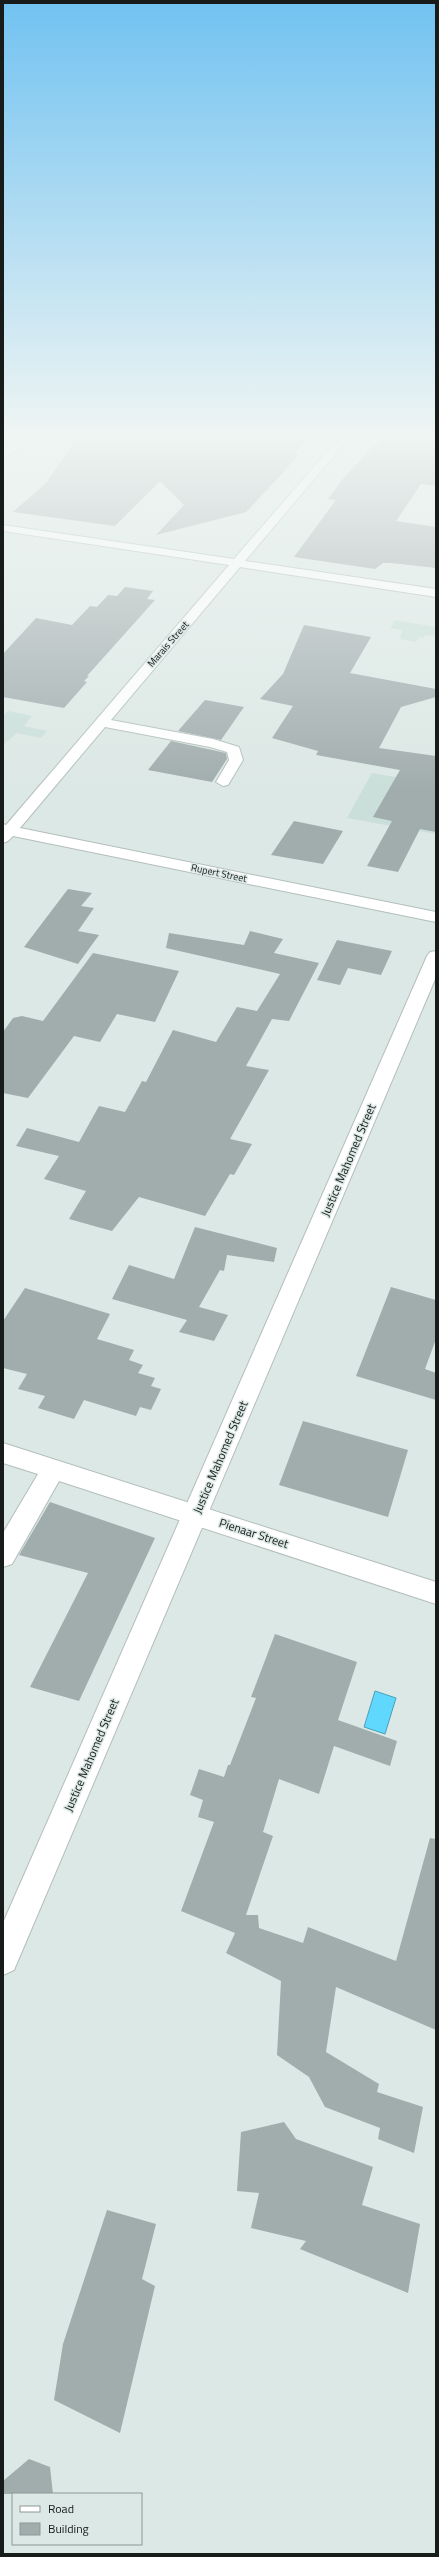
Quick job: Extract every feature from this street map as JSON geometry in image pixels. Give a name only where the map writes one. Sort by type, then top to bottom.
[{"type":"main road","name":"Justice Mahomed Street","points":[[3,1959],[436,956]]},
{"type":"street","points":[[160,551],[436,593]]},
{"type":"street","name":"Marais Street","points":[[5,832],[102,722],[248,551]]},
{"type":"street","points":[[102,722],[213,743],[234,750],[236,760],[223,782]]},
{"type":"street","name":"Rupert Street","points":[[5,832],[436,917]]},
{"type":"street","name":"Pienaar Street","points":[[3,1453],[196,1514],[436,1593]]},
{"type":"street","points":[[3,1556],[53,1469]]},
{"type":"shaded area","points":[[395,620],[436,627],[436,632],[433,636],[425,635],[423,638],[419,637],[416,642],[400,639],[402,630],[390,628]]},
{"type":"shaded area","points":[[8,711],[32,716],[24,726],[47,731],[41,738],[17,733],[3,745],[3,716]]},
{"type":"shaded area","points":[[372,773],[436,784],[436,834],[347,818]]},
{"type":"water","points":[[375,1691],[396,1698],[385,1734],[364,1727]]},
{"type":"building","points":[[298,551],[436,551],[436,568],[383,563],[375,569],[294,557]]},
{"type":"building","points":[[125,587],[153,591],[147,599],[155,600],[87,676],[89,676],[84,681],[87,682],[64,708],[3,697],[3,654],[36,618],[72,625],[90,606],[97,607],[108,595],[117,596]]},
{"type":"building","points":[[304,625],[371,637],[350,673],[436,689],[436,697],[401,707],[379,748],[436,756],[436,832],[420,829],[398,872],[367,866],[392,821],[373,817],[400,770],[316,755],[318,751],[272,738],[293,706],[260,699],[283,674]]},
{"type":"building","points":[[205,700],[244,707],[221,740],[178,731]]},
{"type":"building","points":[[171,741],[226,753],[227,759],[212,782],[148,770]]},
{"type":"building","points":[[294,821],[343,831],[323,864],[271,855]]},
{"type":"building","points":[[68,889],[92,893],[81,906],[94,908],[78,931],[99,935],[78,964],[24,947]]},
{"type":"building","points":[[250,931],[283,939],[274,953],[319,963],[289,1021],[272,1019],[246,1066],[269,1070],[230,1139],[252,1144],[234,1175],[230,1174],[205,1216],[139,1197],[112,1231],[69,1219],[86,1191],[44,1179],[59,1156],[16,1146],[27,1128],[79,1142],[99,1106],[125,1112],[142,1081],[146,1082],[173,1030],[216,1042],[237,1007],[257,1011],[280,974],[166,948],[169,933],[244,945]]},
{"type":"building","points":[[337,940],[392,951],[381,975],[348,968],[340,985],[317,980]]},
{"type":"building","points":[[93,953],[179,971],[155,1022],[117,1014],[100,1042],[74,1036],[28,1098],[3,1093],[3,1032],[13,1018],[22,1016],[43,1021]]},
{"type":"building","points":[[195,1227],[277,1248],[274,1262],[227,1255],[224,1271],[220,1270],[199,1307],[228,1315],[214,1341],[179,1332],[187,1320],[112,1299],[129,1265],[174,1279]]},
{"type":"building","points":[[391,1287],[436,1300],[436,1339],[425,1369],[436,1373],[436,1400],[356,1376]]},
{"type":"building","points":[[25,1288],[110,1314],[97,1339],[134,1350],[129,1360],[143,1365],[138,1373],[155,1378],[151,1386],[161,1389],[151,1410],[140,1407],[136,1416],[84,1400],[74,1419],[38,1408],[45,1396],[18,1389],[27,1374],[3,1368],[3,1321]]},
{"type":"building","points":[[303,1421],[408,1450],[388,1517],[279,1485]]},
{"type":"building","points":[[50,1502],[155,1538],[79,1701],[30,1687],[88,1573],[19,1555]]},
{"type":"building","points":[[275,1634],[357,1662],[338,1720],[397,1741],[390,1766],[334,1746],[319,1794],[279,1779],[263,1832],[273,1836],[246,1915],[258,1915],[259,1928],[303,1943],[308,1927],[396,1961],[430,1838],[436,1839],[436,2030],[336,1987],[326,2052],[379,2084],[377,2092],[423,2107],[414,2153],[378,2139],[380,2128],[325,2107],[309,2077],[277,2055],[281,1981],[226,1953],[235,1933],[181,1911],[214,1822],[198,1817],[203,1800],[190,1795],[199,1769],[224,1777],[256,1698],[251,1697]]},
{"type":"building","points":[[284,2122],[296,2139],[373,2167],[362,2205],[420,2224],[408,2293],[300,2249],[306,2241],[251,2228],[259,2193],[237,2191],[241,2132]]},
{"type":"building","points":[[107,2210],[156,2224],[142,2279],[155,2286],[120,2433],[54,2400],[63,2344]]},
{"type":"building","points":[[29,2459],[50,2467],[53,2493],[3,2494],[3,2481]]}]
